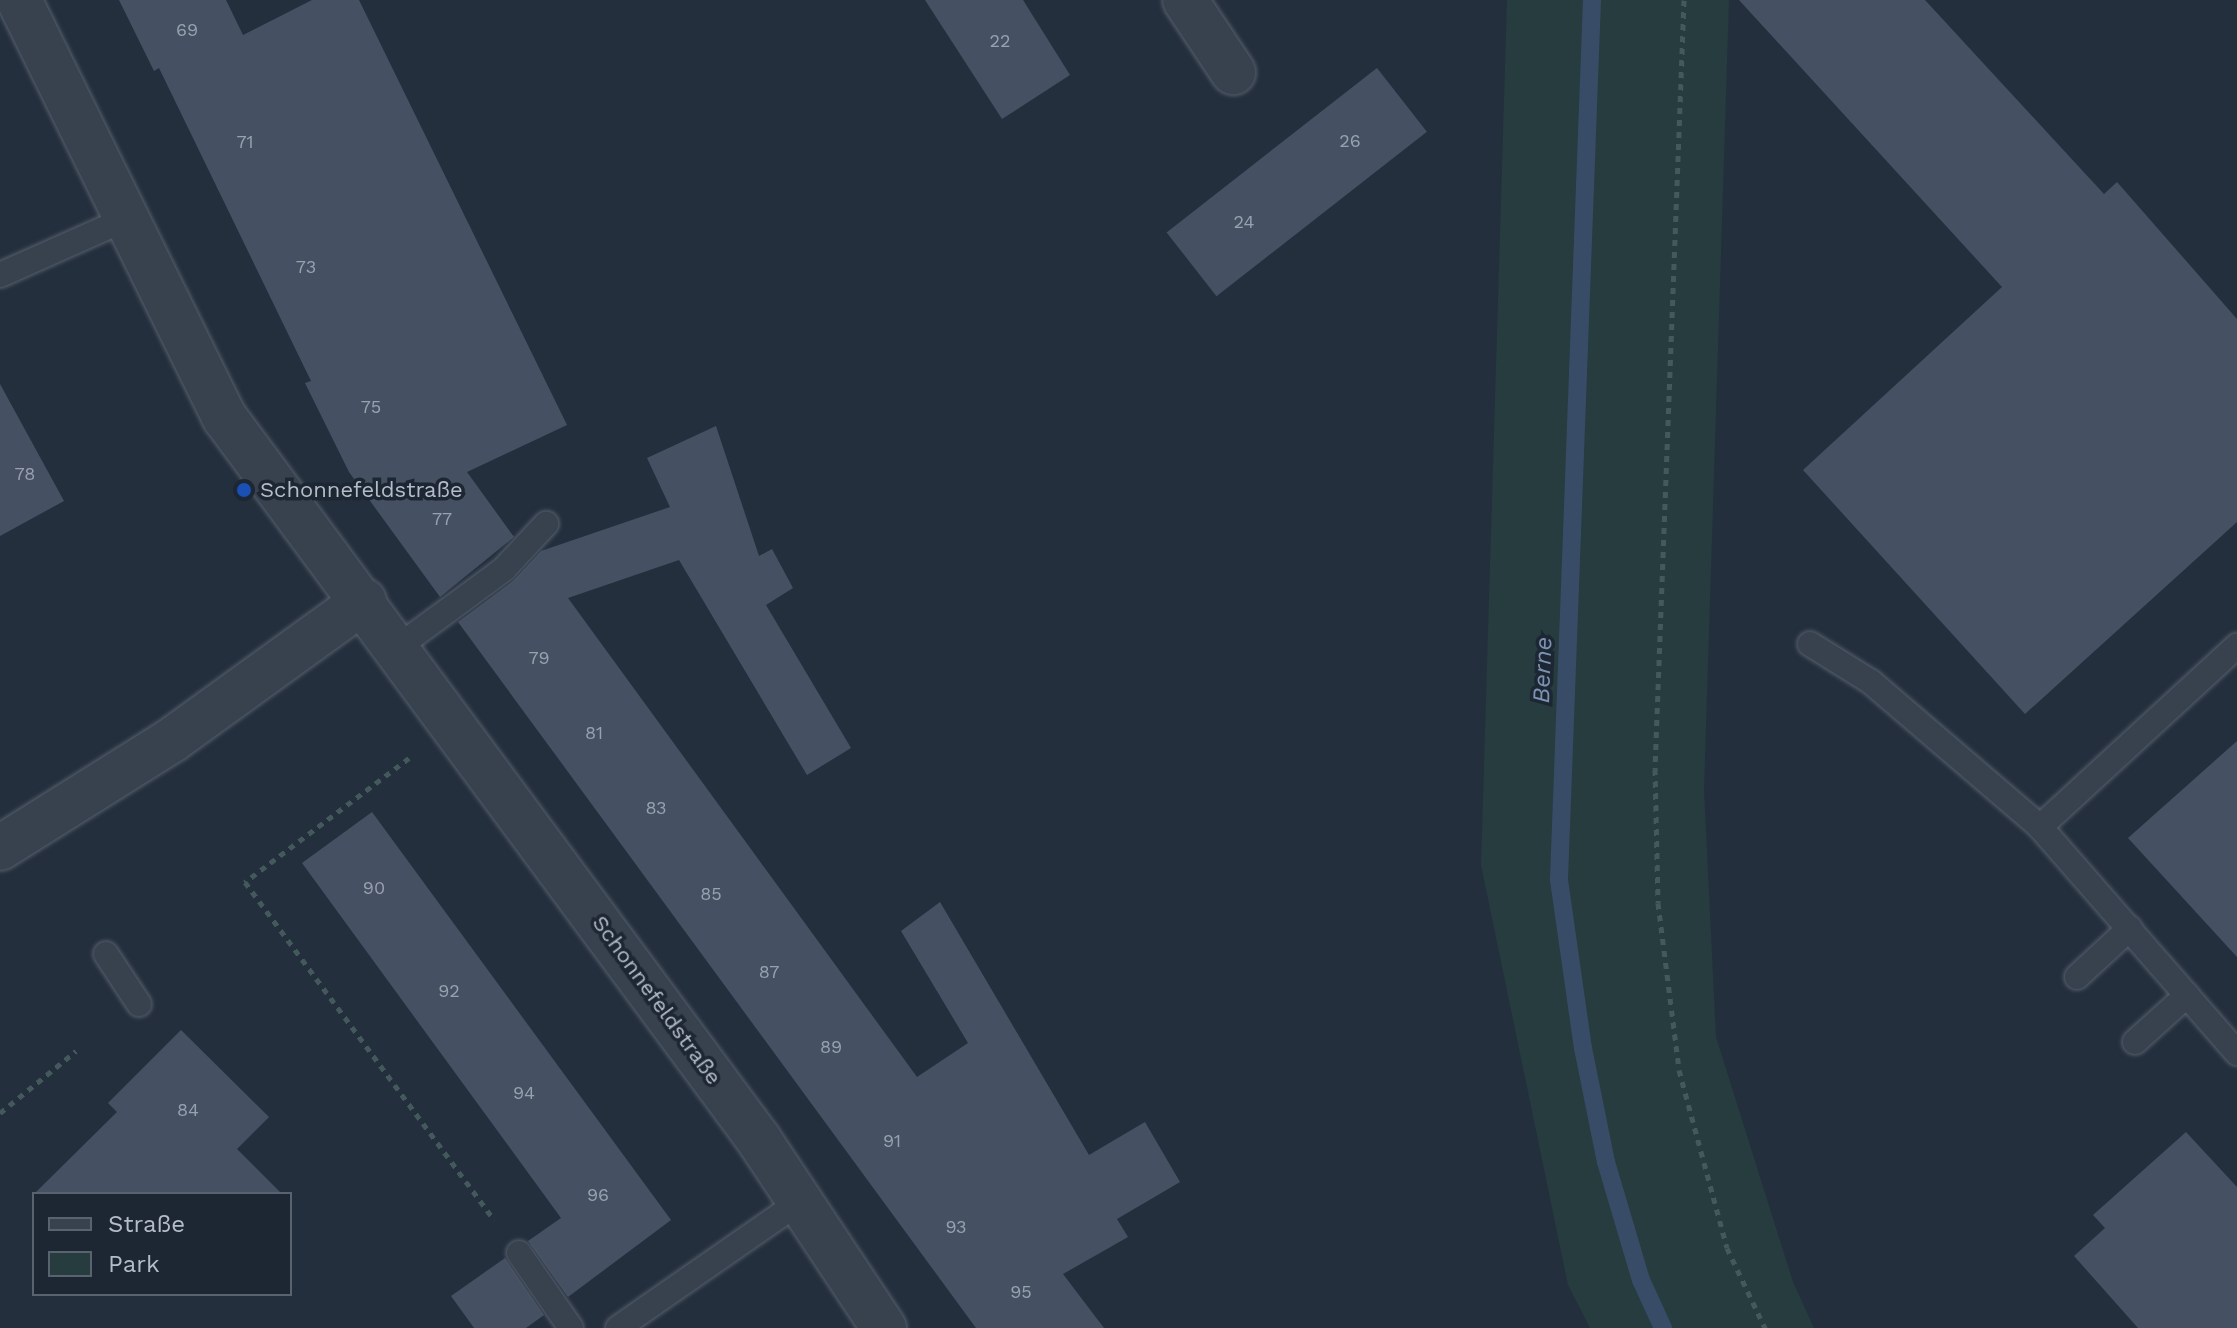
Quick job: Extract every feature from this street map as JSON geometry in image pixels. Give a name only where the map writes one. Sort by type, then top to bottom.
[{"type":"street","name":"Schonnefeldstraße","points":[[19,0],[225,418],[455,724],[802,1200],[884,1328]]},
{"type":"street","points":[[1185,0],[1233,72]]},
{"type":"street","points":[[0,848],[172,740],[364,601]]},
{"type":"lane","points":[[0,275],[126,219]]},
{"type":"lane","points":[[398,647],[504,569],[546,524]]},
{"type":"lane","points":[[1810,644],[1871,682],[2040,827],[2237,1053]]},
{"type":"lane","points":[[2040,827],[2237,646]]},
{"type":"lane","points":[[2077,977],[2130,928]]},
{"type":"lane","points":[[106,954],[139,1004]]},
{"type":"lane","points":[[2135,1042],[2187,995]]},
{"type":"lane","points":[[618,1328],[802,1200]]},
{"type":"lane","points":[[519,1253],[571,1328]]},
{"type":"path","points":[[1684,0],[1655,769],[1658,903],[1679,1070],[1727,1248],[1765,1328]]},
{"type":"path","points":[[455,724],[245,882],[519,1253]]},
{"type":"path","points":[[0,1113],[76,1051]]},
{"type":"green space","points":[[1507,0],[1729,0],[1704,790],[1716,1037],[1793,1282],[1814,1328],[1590,1328],[1568,1285],[1481,865]]},
{"type":"building","points":[[119,0],[226,0],[243,35],[312,0],[359,0],[567,425],[467,472],[514,537],[440,597],[349,472],[305,383],[311,381],[159,68],[154,71]]},
{"type":"building","points":[[925,0],[1023,0],[1070,75],[1002,119]]},
{"type":"building","points":[[1739,0],[1925,0],[2104,194],[2117,182],[2237,319],[2237,522],[2025,714],[1803,470],[2002,287]]},
{"type":"building","points":[[1377,68],[1427,132],[1216,296],[1167,232]]},
{"type":"building","points":[[0,384],[64,501],[0,536]]},
{"type":"building","points":[[716,426],[759,556],[772,549],[793,588],[766,605],[851,748],[807,775],[679,560],[568,598],[917,1077],[968,1043],[901,931],[940,902],[1089,1155],[1145,1122],[1180,1182],[1117,1219],[1128,1237],[1063,1274],[1104,1328],[976,1328],[458,622],[513,581],[541,551],[670,507],[647,458]]},
{"type":"building","points":[[2237,741],[2237,957],[2128,838]]},
{"type":"building","points":[[372,812],[671,1220],[568,1297],[528,1241],[561,1218],[302,863]]},
{"type":"building","points":[[181,1030],[269,1117],[237,1149],[280,1192],[36,1192],[117,1112],[108,1103]]},
{"type":"building","points":[[2186,1132],[2237,1187],[2237,1328],[2138,1328],[2074,1256],[2105,1228],[2093,1215]]},
{"type":"building","points":[[505,1258],[544,1315],[526,1328],[474,1328],[451,1296]]},
{"type":"waterway","name":"Berne","points":[[1592,0],[1559,880],[1583,1048],[1606,1162],[1641,1280],[1663,1328]]},
{"type":"place","name":"Schonnefeldstraße","points":[[244,490]]}]
